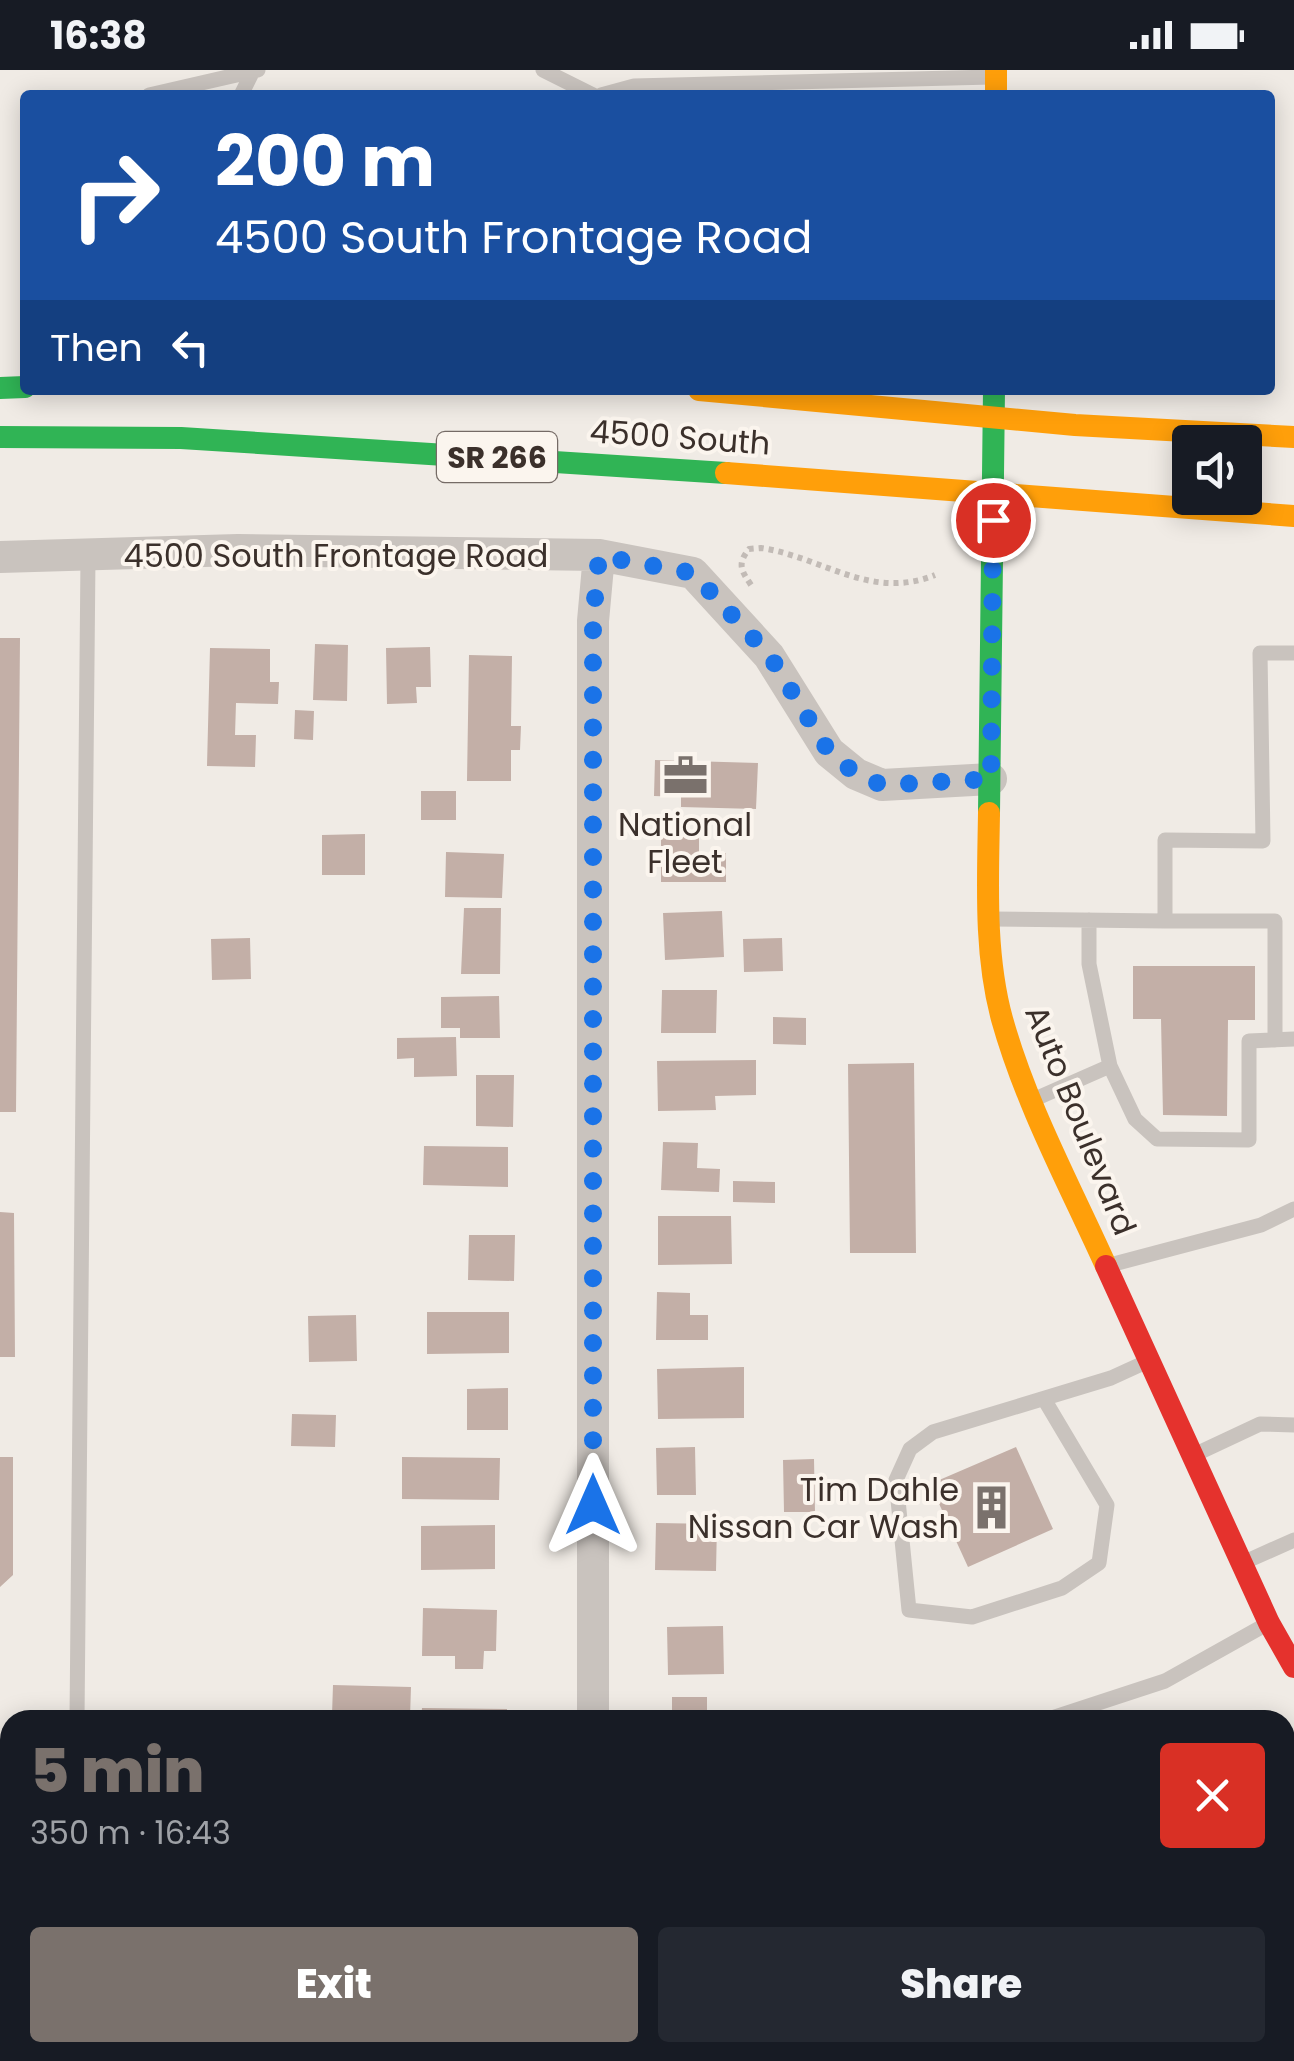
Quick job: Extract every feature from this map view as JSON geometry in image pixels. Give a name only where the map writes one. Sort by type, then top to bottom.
[{"type":"main road","name":"4500 South","points":[[756,395],[1294,438]]},
{"type":"main road","name":"Auto Boulevard","points":[[994,395],[988,919],[1000,1017],[1031,1101],[1242,1564],[1294,1667]]},
{"type":"main road","name":"4500 South","points":[[0,437],[201,439],[618,464],[1294,516]]},
{"type":"street","name":"4500 South Frontage Road","points":[[0,557],[238,550],[599,556],[693,573],[770,656],[829,752],[856,774],[882,785],[991,779]]},
{"type":"street","points":[[593,1710],[593,620],[599,556]]},
{"type":"lane","points":[[543,70],[583,90]]},
{"type":"lane","points":[[171,90],[255,71]]},
{"type":"lane","points":[[619,90],[634,86],[866,88],[996,80]]},
{"type":"lane","points":[[77,1710],[88,557]]},
{"type":"lane","points":[[1165,921],[1165,840],[1263,841],[1260,654],[1294,654]]},
{"type":"lane","points":[[988,919],[1276,922],[1276,1040]]},
{"type":"lane","points":[[1089,920],[1090,964],[1110,1066],[1135,1119],[1157,1139],[1249,1140],[1249,1041],[1294,1039]]},
{"type":"lane","points":[[1276,942],[1294,942]]},
{"type":"lane","points":[[1031,1101],[1110,1066]]},
{"type":"lane","points":[[1106,1266],[1261,1225],[1294,1210]]},
{"type":"lane","points":[[1044,1399],[1107,1505],[1099,1563],[1062,1588],[972,1617],[909,1610],[896,1480],[910,1449],[933,1432],[1044,1399],[1150,1360]]},
{"type":"lane","points":[[1193,1456],[1260,1424],[1294,1424]]},
{"type":"lane","points":[[1242,1564],[1294,1540]]},
{"type":"lane","points":[[1077,1710],[1165,1681],[1269,1622]]},
{"type":"path","points":[[754,590],[740,568],[741,560],[750,549],[761,548],[866,582],[913,584],[936,576]]},
{"type":"building","points":[[0,638],[20,638],[16,1112],[0,1112]]},
{"type":"building","points":[[315,644],[348,645],[347,701],[313,700]]},
{"type":"building","points":[[430,647],[431,687],[416,687],[417,703],[387,704],[386,648]]},
{"type":"building","points":[[210,648],[270,649],[270,682],[279,682],[278,704],[236,703],[235,735],[256,735],[255,767],[207,766]]},
{"type":"building","points":[[469,655],[512,656],[511,726],[521,726],[520,750],[511,750],[511,781],[467,781]]},
{"type":"building","points":[[295,710],[314,711],[313,740],[294,739]]},
{"type":"building","points":[[655,760],[758,763],[756,809],[681,807],[681,797],[654,796]]},
{"type":"building","points":[[421,791],[456,791],[456,820],[421,820]]},
{"type":"building","points":[[365,834],[365,875],[322,875],[322,835]]},
{"type":"building","points":[[661,836],[699,836],[699,853],[726,853],[726,882],[661,882]]},
{"type":"building","points":[[446,852],[504,854],[502,898],[445,897]]},
{"type":"building","points":[[464,908],[501,908],[500,974],[461,974]]},
{"type":"building","points":[[722,911],[724,957],[665,960],[663,913]]},
{"type":"building","points":[[250,938],[251,979],[212,980],[211,939]]},
{"type":"building","points":[[782,938],[783,971],[744,972],[743,939]]},
{"type":"building","points":[[1133,966],[1255,966],[1255,1020],[1228,1020],[1227,1116],[1163,1115],[1161,1019],[1133,1019]]},
{"type":"building","points":[[662,990],[717,990],[716,1033],[661,1033]]},
{"type":"building","points":[[499,996],[500,1038],[460,1038],[460,1028],[441,1028],[441,997]]},
{"type":"building","points":[[773,1017],[806,1018],[806,1045],[773,1044]]},
{"type":"building","points":[[456,1037],[457,1076],[414,1077],[414,1058],[397,1059],[397,1038]]},
{"type":"building","points":[[756,1060],[756,1095],[715,1096],[716,1110],[658,1111],[657,1061]]},
{"type":"building","points":[[914,1063],[916,1253],[850,1253],[848,1064]]},
{"type":"building","points":[[476,1075],[514,1075],[513,1127],[476,1126]]},
{"type":"building","points":[[663,1142],[698,1143],[697,1168],[720,1169],[719,1192],[661,1190]]},
{"type":"building","points":[[424,1146],[508,1147],[508,1187],[423,1185]]},
{"type":"building","points":[[733,1181],[775,1182],[775,1203],[733,1202]]},
{"type":"building","points":[[0,1212],[14,1213],[15,1357],[0,1357]]},
{"type":"building","points":[[658,1216],[731,1216],[732,1264],[658,1265]]},
{"type":"building","points":[[469,1235],[515,1235],[514,1281],[468,1280]]},
{"type":"building","points":[[657,1292],[690,1293],[690,1315],[708,1315],[708,1340],[656,1340]]},
{"type":"building","points":[[427,1312],[509,1312],[509,1353],[427,1354]]},
{"type":"building","points":[[356,1315],[357,1361],[309,1362],[308,1316]]},
{"type":"building","points":[[744,1367],[744,1418],[658,1419],[657,1369]]},
{"type":"building","points":[[508,1388],[508,1430],[467,1430],[467,1389]]},
{"type":"building","points":[[292,1414],[336,1415],[335,1447],[291,1446]]},
{"type":"building","points":[[695,1447],[696,1495],[657,1495],[656,1448]]},
{"type":"building","name":"Tim Dahle Nissan Car Wash","points":[[1016,1447],[1053,1529],[968,1567],[930,1484]]},
{"type":"building","points":[[0,1457],[13,1457],[13,1575],[0,1587]]},
{"type":"building","points":[[402,1457],[500,1458],[499,1500],[402,1499]]},
{"type":"building","points":[[814,1459],[815,1512],[784,1512],[783,1460]]},
{"type":"building","points":[[656,1523],[717,1524],[716,1571],[655,1570]]},
{"type":"building","points":[[495,1525],[495,1569],[421,1570],[421,1526]]},
{"type":"building","points":[[423,1608],[497,1610],[496,1651],[484,1651],[483,1669],[455,1669],[455,1656],[422,1656]]},
{"type":"building","points":[[723,1626],[724,1674],[668,1675],[667,1627]]},
{"type":"building","points":[[333,1685],[411,1687],[410,1710],[332,1710]]},
{"type":"building","points":[[672,1697],[707,1697],[707,1710],[672,1710]]},
{"type":"building","points":[[422,1708],[507,1709],[507,1710]]},
{"type":"traffic: fast","points":[[0,388],[20,387]]},
{"type":"traffic: fast","points":[[989,813],[994,395]]},
{"type":"traffic: fast","points":[[0,437],[181,438],[726,473]]},
{"type":"traffic: slow","points":[[996,70],[996,90]]},
{"type":"traffic: slow","points":[[753,395],[1075,425],[1294,437]]},
{"type":"traffic: slow","points":[[726,473],[1294,516]]},
{"type":"traffic: slow","points":[[989,813],[990,943],[1002,1019],[1036,1114],[1106,1266]]},
{"type":"traffic: jam","points":[[1106,1266],[1269,1623],[1294,1667]]},
{"type":"place","name":"National Fleet","points":[[685,776]]},
{"type":"place","name":"Tim Dahle Nissan Car Wash","points":[[992,1507]]},
{"type":"route","points":[[593,1505],[593,620],[599,556],[693,573],[770,656],[829,752],[856,774],[882,785],[916,786],[991,779],[993,520]]}]
